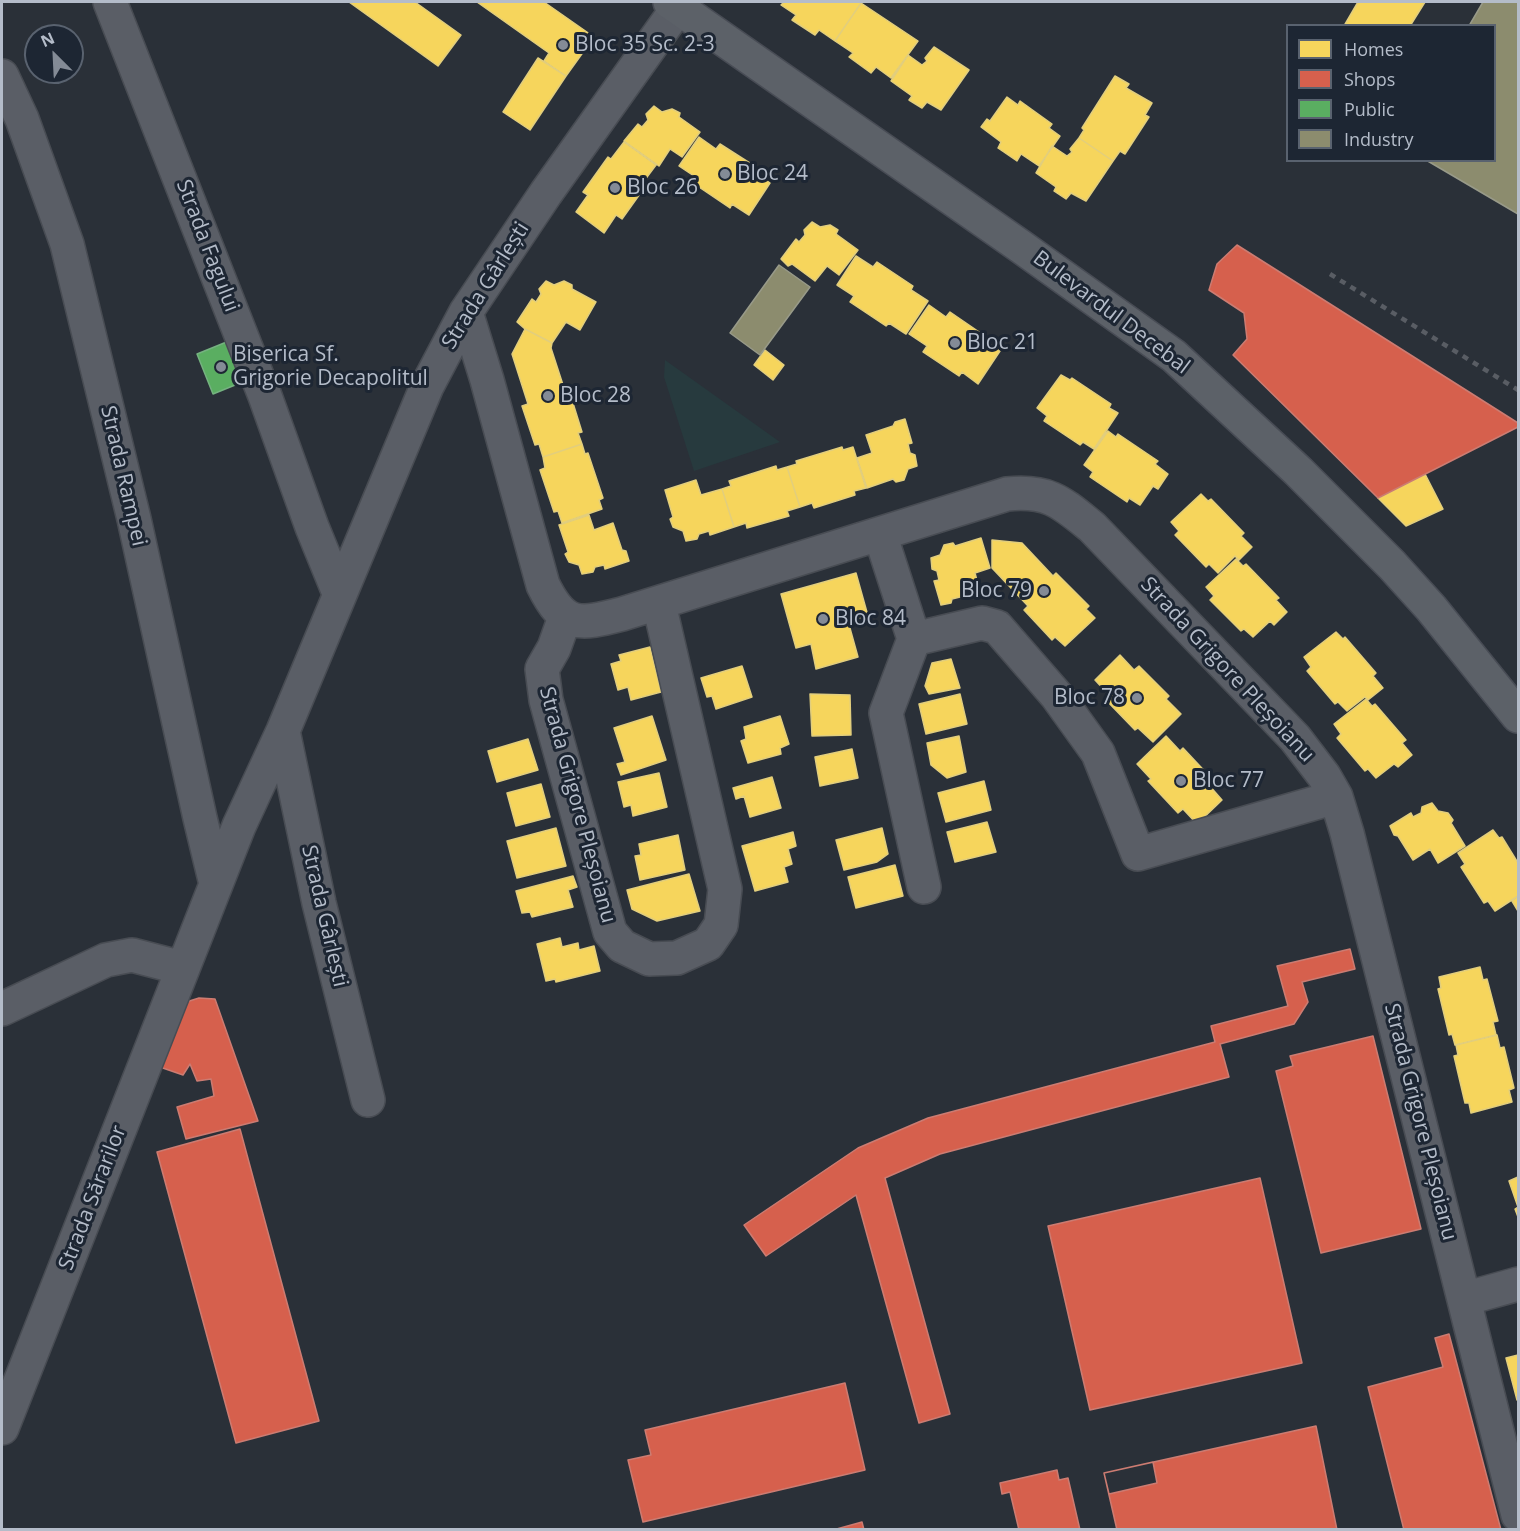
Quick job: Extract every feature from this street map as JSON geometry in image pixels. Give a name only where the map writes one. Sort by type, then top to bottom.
[{"type":"main road","name":"Bulevardul Decebal","points":[[677,3],[1174,356],[1298,471],[1392,565],[1431,608],[1518,716]]},
{"type":"street","name":"Strada Fagului","points":[[110,2],[248,352],[339,593]]},
{"type":"street","name":"Strada Gârlești","points":[[182,968],[239,826],[283,731],[427,386],[466,312],[677,3]]},
{"type":"street","name":"Strada Rampei","points":[[2,76],[22,118],[67,244],[134,519],[216,884]]},
{"type":"street","points":[[466,312],[543,585],[552,603],[565,617]]},
{"type":"street","name":"Strada Grigore Pleșoianu","points":[[659,604],[725,889],[721,925],[708,944],[677,958],[649,959],[622,946],[610,932],[546,700],[542,669],[554,648],[565,617],[590,622],[659,604],[1007,494],[1029,492],[1062,502],[1092,527],[1250,689],[1295,738],[1324,776],[1336,797],[1362,889],[1518,1515]]},
{"type":"street","points":[[880,534],[914,639],[886,713],[924,887]]},
{"type":"street","points":[[914,639],[982,623],[997,627],[1057,696],[1098,753],[1138,854],[1336,797]]},
{"type":"street","name":"Strada Gârlești","points":[[283,731],[325,925],[368,1100]]},
{"type":"street","points":[[2,1009],[105,960],[132,955],[182,968]]},
{"type":"street","name":"Strada Sărarilor","points":[[2,1428],[11,1381],[89,1210],[182,968]]},
{"type":"street","points":[[1464,1299],[1518,1284]]},
{"type":"green space","points":[[665,360],[780,442],[694,471],[664,377]]},
{"type":"building: Homes","points":[[349,2],[415,2],[461,35],[438,66]]},
{"type":"building: Homes","name":"Bloc 35 Sc. 2-3","points":[[477,2],[544,2],[594,37],[566,76],[544,61],[549,53]]},
{"type":"building: Homes","points":[[784,2],[861,3],[835,41],[819,30],[815,35],[792,20],[796,15],[781,5]]},
{"type":"building: Homes","points":[[1358,2],[1425,2],[1411,24],[1345,24]]},
{"type":"building: Homes","points":[[861,3],[918,41],[891,78],[876,67],[871,73],[849,57],[853,53],[835,41]]},
{"type":"building: Homes","points":[[934,47],[969,70],[941,110],[927,102],[922,108],[909,100],[912,96],[891,81],[908,55],[922,65],[927,61],[925,58]]},
{"type":"building: Homes","points":[[538,58],[566,76],[530,130],[503,112]]},
{"type":"building: Homes","points":[[1115,76],[1129,84],[1126,88],[1152,103],[1145,115],[1149,117],[1125,154],[1120,151],[1113,161],[1079,138],[1084,130],[1082,128]]},
{"type":"building: Homes","points":[[1007,97],[1018,105],[1020,101],[1052,124],[1049,128],[1060,136],[1039,166],[1021,154],[1017,161],[998,148],[1001,142],[981,127],[987,119],[990,121]]},
{"type":"building: Homes","points":[[654,106],[662,112],[672,109],[680,113],[679,117],[700,132],[682,157],[670,149],[659,166],[624,141],[638,124],[642,127],[648,120],[646,114]]},
{"type":"building: Homes","name":"Bloc 24","points":[[699,137],[716,149],[720,144],[756,167],[753,171],[770,183],[749,215],[732,204],[730,208],[693,183],[697,178],[679,166]]},
{"type":"building: Homes","points":[[1079,138],[1113,161],[1086,201],[1071,193],[1066,199],[1054,191],[1056,187],[1036,173],[1052,146],[1067,156],[1072,152],[1070,149]]},
{"type":"building: Homes","name":"Bloc 26","points":[[624,142],[656,165],[644,181],[647,184],[622,219],[616,215],[604,233],[576,212],[588,195],[583,192],[608,157],[611,159]]},
{"type":"building: Homes","points":[[812,222],[820,227],[830,225],[838,230],[836,234],[858,250],[839,275],[827,266],[815,281],[792,264],[788,266],[781,259],[796,239],[799,242],[805,235],[804,230]]},
{"type":"building: Homes","points":[[856,256],[873,267],[877,262],[913,286],[911,290],[928,301],[906,334],[889,323],[886,326],[850,302],[854,296],[837,285]]},
{"type":"building: Homes","points":[[546,281],[554,285],[564,281],[572,285],[572,289],[596,302],[580,330],[566,322],[552,343],[525,329],[517,322],[532,299],[536,302],[541,294],[539,289]]},
{"type":"building: Homes","name":"Bloc 21","points":[[929,305],[946,317],[950,312],[985,336],[983,339],[1000,351],[978,384],[962,372],[959,376],[923,352],[927,346],[909,334]]},
{"type":"building: Homes","name":"Bloc 28","points":[[525,329],[552,343],[551,348],[564,388],[568,387],[582,432],[578,433],[582,444],[543,457],[539,444],[535,445],[522,406],[528,404],[512,354]]},
{"type":"building: Homes","points":[[765,350],[784,365],[773,380],[754,365]]},
{"type":"building: Homes","points":[[1061,375],[1070,380],[1072,378],[1111,404],[1109,408],[1118,413],[1094,449],[1083,442],[1080,445],[1044,421],[1047,416],[1037,408]]},
{"type":"building: Homes","points":[[905,419],[912,443],[908,444],[910,453],[915,455],[917,466],[908,469],[904,480],[896,482],[893,479],[867,488],[857,458],[872,453],[866,435],[893,426],[895,422]]},
{"type":"building: Homes","points":[[1108,431],[1116,437],[1118,434],[1158,461],[1155,464],[1168,474],[1158,489],[1153,486],[1140,505],[1129,498],[1127,502],[1090,477],[1093,472],[1084,465]]},
{"type":"building: Homes","points":[[582,444],[585,454],[588,453],[603,498],[599,500],[602,509],[562,523],[558,511],[554,512],[540,470],[545,468],[543,457]]},
{"type":"building: Homes","points":[[842,447],[843,450],[853,447],[866,488],[854,491],[855,495],[814,508],[812,503],[800,507],[787,467],[797,464],[796,461]]},
{"type":"building: Homes","points":[[776,466],[777,470],[787,467],[800,507],[787,511],[789,516],[747,528],[746,523],[734,527],[722,489],[731,486],[729,481]]},
{"type":"building: Homes","points":[[1425,474],[1443,509],[1406,526],[1378,498]]},
{"type":"building: Homes","points":[[696,480],[701,495],[722,489],[734,527],[710,535],[709,531],[699,534],[697,539],[686,541],[683,531],[673,527],[670,519],[673,517],[665,490]]},
{"type":"building: Homes","points":[[1201,494],[1208,501],[1211,499],[1244,533],[1241,536],[1252,547],[1239,560],[1235,556],[1218,573],[1209,564],[1206,567],[1175,535],[1179,531],[1171,522]]},
{"type":"building: Homes","points":[[589,515],[594,530],[613,523],[622,550],[626,551],[629,561],[605,569],[604,565],[595,567],[593,572],[582,574],[579,565],[569,562],[559,525]]},
{"type":"building: Homes","points":[[981,538],[990,568],[975,573],[980,592],[952,599],[951,603],[941,605],[934,581],[939,580],[937,571],[932,569],[931,558],[940,555],[944,545],[953,543],[955,546]]},
{"type":"building: Homes","name":"Bloc 79","points":[[992,540],[1022,543],[1053,576],[1056,573],[1089,606],[1086,609],[1095,618],[1065,646],[1055,637],[1052,640],[1024,610],[1028,606],[992,568]]},
{"type":"building: Homes","points":[[1236,559],[1243,566],[1246,564],[1279,598],[1276,600],[1287,612],[1274,625],[1270,621],[1253,637],[1244,629],[1241,631],[1210,600],[1214,596],[1206,587]]},
{"type":"building: Homes","name":"Bloc 84","points":[[856,573],[868,616],[848,621],[858,657],[816,669],[811,644],[796,648],[781,594]]},
{"type":"building: Homes","points":[[1336,632],[1343,639],[1345,637],[1376,673],[1373,676],[1383,688],[1368,700],[1365,697],[1347,711],[1338,702],[1335,704],[1307,671],[1311,667],[1304,657]]},
{"type":"building: Homes","points":[[650,647],[661,692],[631,700],[628,687],[618,690],[611,664],[621,661],[619,655]]},
{"type":"building: Homes","name":"Bloc 78","points":[[1120,655],[1134,670],[1139,666],[1169,696],[1166,699],[1181,714],[1153,742],[1138,728],[1135,730],[1105,699],[1109,695],[1095,680]]},
{"type":"building: Homes","points":[[951,659],[960,688],[929,694],[925,686],[932,663]]},
{"type":"building: Homes","points":[[742,666],[752,697],[716,709],[712,696],[707,697],[701,678]]},
{"type":"building: Homes","points":[[810,694],[850,695],[851,735],[812,736]]},
{"type":"building: Homes","points":[[960,694],[967,724],[926,734],[919,704]]},
{"type":"building: Homes","points":[[1366,699],[1372,706],[1375,704],[1406,740],[1402,743],[1412,755],[1398,767],[1394,764],[1376,778],[1368,769],[1365,771],[1337,738],[1341,734],[1334,724]]},
{"type":"building: Homes","points":[[652,716],[666,760],[621,775],[617,764],[625,762],[614,728]]},
{"type":"building: Homes","points":[[780,716],[789,744],[780,748],[781,754],[748,763],[741,741],[746,739],[744,727]]},
{"type":"building: Homes","points":[[959,736],[966,772],[947,778],[931,765],[927,743]]},
{"type":"building: Homes","name":"Bloc 77","points":[[1166,736],[1180,751],[1183,748],[1213,780],[1208,784],[1222,800],[1197,824],[1183,809],[1178,813],[1148,781],[1151,779],[1137,764]]},
{"type":"building: Homes","points":[[528,739],[538,770],[497,782],[488,751]]},
{"type":"building: Homes","points":[[852,749],[858,778],[820,786],[815,757]]},
{"type":"building: Homes","points":[[659,773],[667,807],[633,816],[631,805],[624,807],[618,782]]},
{"type":"building: Homes","points":[[772,777],[781,808],[750,817],[744,796],[736,799],[733,788]]},
{"type":"building: Homes","points":[[984,781],[991,810],[946,822],[938,793]]},
{"type":"building: Homes","points":[[541,784],[550,817],[516,826],[507,793]]},
{"type":"building: Homes","points":[[1432,803],[1438,811],[1448,813],[1453,820],[1451,823],[1465,846],[1438,863],[1430,849],[1413,860],[1390,826],[1411,813],[1413,817],[1421,813],[1422,807]]},
{"type":"building: Homes","points":[[987,822],[996,852],[955,862],[947,832]]},
{"type":"building: Homes","points":[[556,828],[566,866],[517,878],[507,841]]},
{"type":"building: Homes","points":[[882,828],[888,854],[877,862],[844,870],[836,840]]},
{"type":"building: Homes","points":[[1493,830],[1499,838],[1502,837],[1518,863],[1518,896],[1495,911],[1488,901],[1484,903],[1461,867],[1465,864],[1458,853]]},
{"type":"building: Homes","points":[[793,832],[796,846],[788,849],[792,864],[784,867],[788,882],[755,891],[742,846]]},
{"type":"building: Homes","points":[[678,835],[685,870],[640,880],[635,856],[641,855],[639,844]]},
{"type":"building: Homes","points":[[895,865],[903,896],[856,908],[848,877]]},
{"type":"building: Homes","points":[[689,874],[700,911],[657,921],[632,909],[627,890]]},
{"type":"building: Homes","points":[[573,876],[577,887],[568,890],[573,907],[532,917],[530,912],[522,913],[516,891]]},
{"type":"building: Homes","points":[[1518,896],[1518,911],[1512,901]]},
{"type":"building: Homes","points":[[560,938],[562,947],[578,943],[579,950],[594,946],[600,971],[556,982],[555,979],[546,981],[537,944]]},
{"type":"building: Homes","points":[[1480,967],[1483,980],[1487,979],[1498,1021],[1493,1022],[1496,1035],[1455,1045],[1452,1034],[1449,1035],[1438,989],[1441,988],[1439,977]]},
{"type":"building: Homes","points":[[1497,1035],[1500,1048],[1504,1047],[1514,1088],[1509,1090],[1512,1102],[1471,1113],[1469,1103],[1465,1103],[1454,1056],[1458,1055],[1456,1045]]},
{"type":"building: Homes","points":[[1518,1177],[1518,1207],[1509,1181]]},
{"type":"building: Homes","points":[[1518,1355],[1518,1399],[1517,1400],[1506,1358]]},
{"type":"building: Shops","points":[[1237,245],[1518,423],[1518,427],[1378,498],[1233,355],[1247,339],[1244,313],[1209,290],[1217,264]]},
{"type":"building: Shops","points":[[1350,949],[1355,969],[1302,982],[1308,1002],[1294,1024],[1220,1044],[1229,1077],[940,1154],[885,1178],[950,1414],[919,1423],[856,1195],[766,1256],[744,1225],[858,1148],[928,1118],[1215,1042],[1211,1026],[1288,1006],[1277,966]]},
{"type":"building: Shops","points":[[199,998],[215,999],[258,1121],[186,1139],[177,1107],[214,1096],[211,1079],[197,1081],[190,1064],[183,1075],[157,1066],[183,1003]]},
{"type":"building: Shops","points":[[1373,1036],[1421,1229],[1321,1253],[1276,1071],[1293,1066],[1290,1056]]},
{"type":"building: Shops","points":[[240,1129],[319,1421],[236,1443],[157,1152]]},
{"type":"building: Shops","points":[[1260,1178],[1302,1363],[1090,1410],[1048,1226]]},
{"type":"building: Shops","points":[[1449,1334],[1501,1530],[1404,1530],[1368,1387],[1443,1367],[1435,1338]]},
{"type":"building: Shops","points":[[845,1383],[865,1470],[643,1522],[628,1460],[651,1455],[645,1430]]},
{"type":"building: Shops","points":[[1316,1426],[1337,1530],[1117,1530],[1104,1473]]},
{"type":"building: Shops","points":[[1153,1462],[1157,1483],[1109,1494],[1104,1473]]},
{"type":"building: Shops","points":[[1057,1470],[1059,1480],[1068,1478],[1080,1530],[1019,1530],[1010,1492],[1002,1494],[1000,1483]]},
{"type":"building: Shops","points":[[862,1522],[864,1530],[833,1530]]},
{"type":"building: Public","name":"Biserica Sf. Grigorie Decapolitul","points":[[229,341],[245,381],[213,394],[197,354]]},
{"type":"building: Industry","points":[[1483,2],[1518,2],[1518,214],[1429,162],[1496,162],[1496,24],[1470,24]]},
{"type":"building: Industry","points":[[779,265],[810,287],[760,355],[730,333]]},
{"type":"railway","points":[[1330,274],[1518,390]]},
{"type":"place","name":"Bloc 35 Sc. 2-3","points":[[563,45]]},
{"type":"place","name":"Bloc 24","points":[[725,174]]},
{"type":"place","name":"Bloc 26","points":[[615,188]]},
{"type":"place","name":"Bloc 21","points":[[955,343]]},
{"type":"place","name":"Biserica Sf. Grigorie Decapolitul","points":[[221,367]]},
{"type":"place","name":"Bloc 28","points":[[548,396]]},
{"type":"place","name":"Bloc 79","points":[[1044,591]]},
{"type":"place","name":"Bloc 84","points":[[823,619]]},
{"type":"place","name":"Bloc 78","points":[[1137,698]]},
{"type":"place","name":"Bloc 77","points":[[1181,781]]}]
